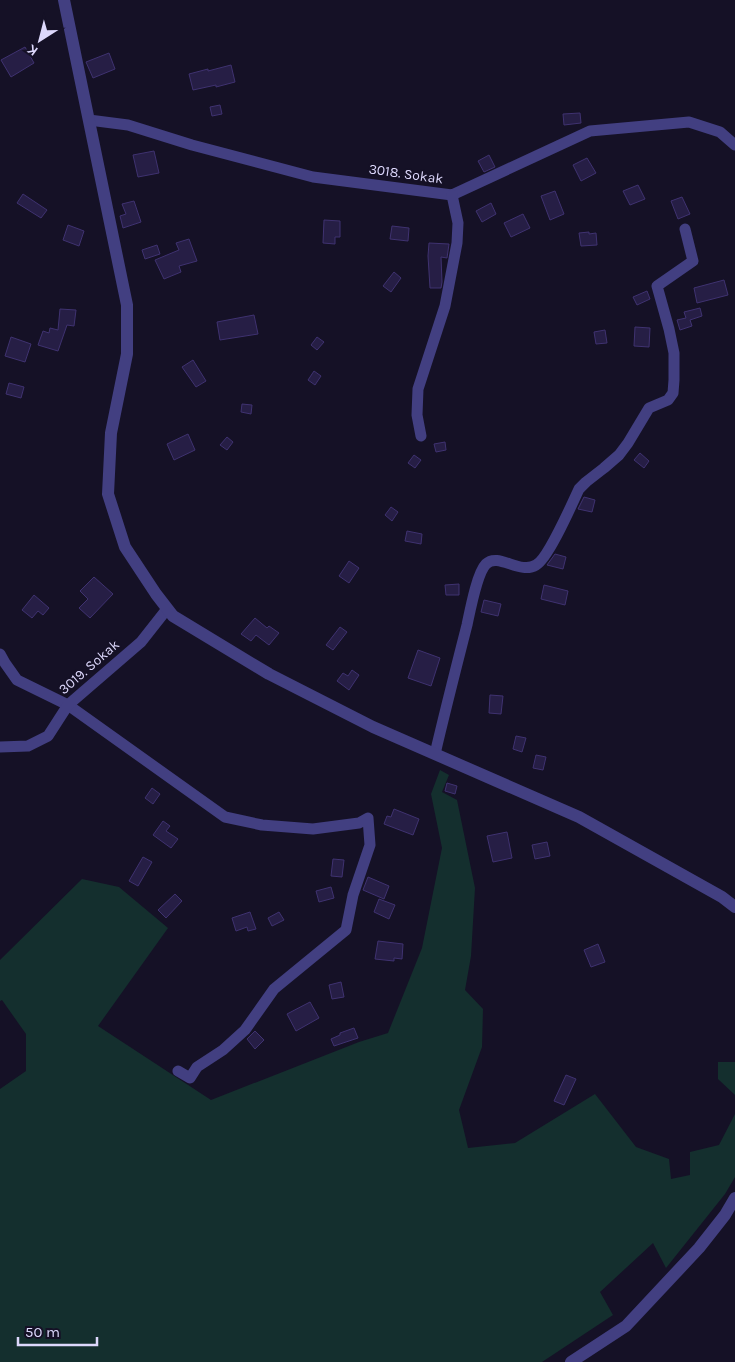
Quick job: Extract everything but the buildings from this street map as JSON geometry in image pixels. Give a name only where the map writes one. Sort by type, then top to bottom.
[{"type":"street","points":[[64,0],[127,305],[127,354],[111,433],[108,494],[125,547],[167,609],[173,616],[269,674],[373,727],[579,817],[722,897],[735,907]]},
{"type":"street","name":"3018. Sokak","points":[[89,120],[128,125],[192,145],[313,177],[452,195],[590,131],[690,122],[720,132],[735,145]]},
{"type":"street","points":[[421,436],[417,415],[418,389],[446,306],[458,243],[458,223],[452,195]]},
{"type":"street","points":[[435,754],[480,572],[485,564],[495,560],[521,568],[530,568],[537,565],[550,547],[579,489],[619,454],[628,443],[649,408],[668,400],[673,393],[674,353],[657,286],[693,262],[685,229]]},
{"type":"street","name":"3019. Sokak","points":[[0,747],[28,746],[48,736],[68,704],[141,642],[167,609]]},
{"type":"street","points":[[0,654],[4,663],[17,680],[68,704],[225,817],[262,825],[313,829],[359,823],[368,818],[370,845],[353,895],[346,930],[274,989],[245,1030],[223,1050],[197,1068],[190,1078],[178,1071]]},
{"type":"street","points":[[571,1362],[626,1326],[699,1248],[725,1215],[735,1198]]},
{"type":"green space","points":[[440,770],[449,775],[442,792],[457,800],[475,888],[471,956],[465,990],[483,1009],[482,1047],[459,1110],[468,1148],[515,1143],[595,1094],[636,1147],[669,1159],[671,1179],[690,1175],[690,1152],[719,1145],[735,1114],[735,1177],[725,1194],[666,1268],[653,1243],[600,1292],[613,1315],[542,1362],[0,1362],[0,1089],[26,1071],[26,1034],[2,1000],[0,1001],[0,960],[82,879],[119,887],[168,928],[98,1026],[211,1100],[359,1042],[388,1033],[422,948],[442,848],[431,794]]},
{"type":"green space","points":[[718,1062],[735,1062],[735,1095],[718,1079]]}]
